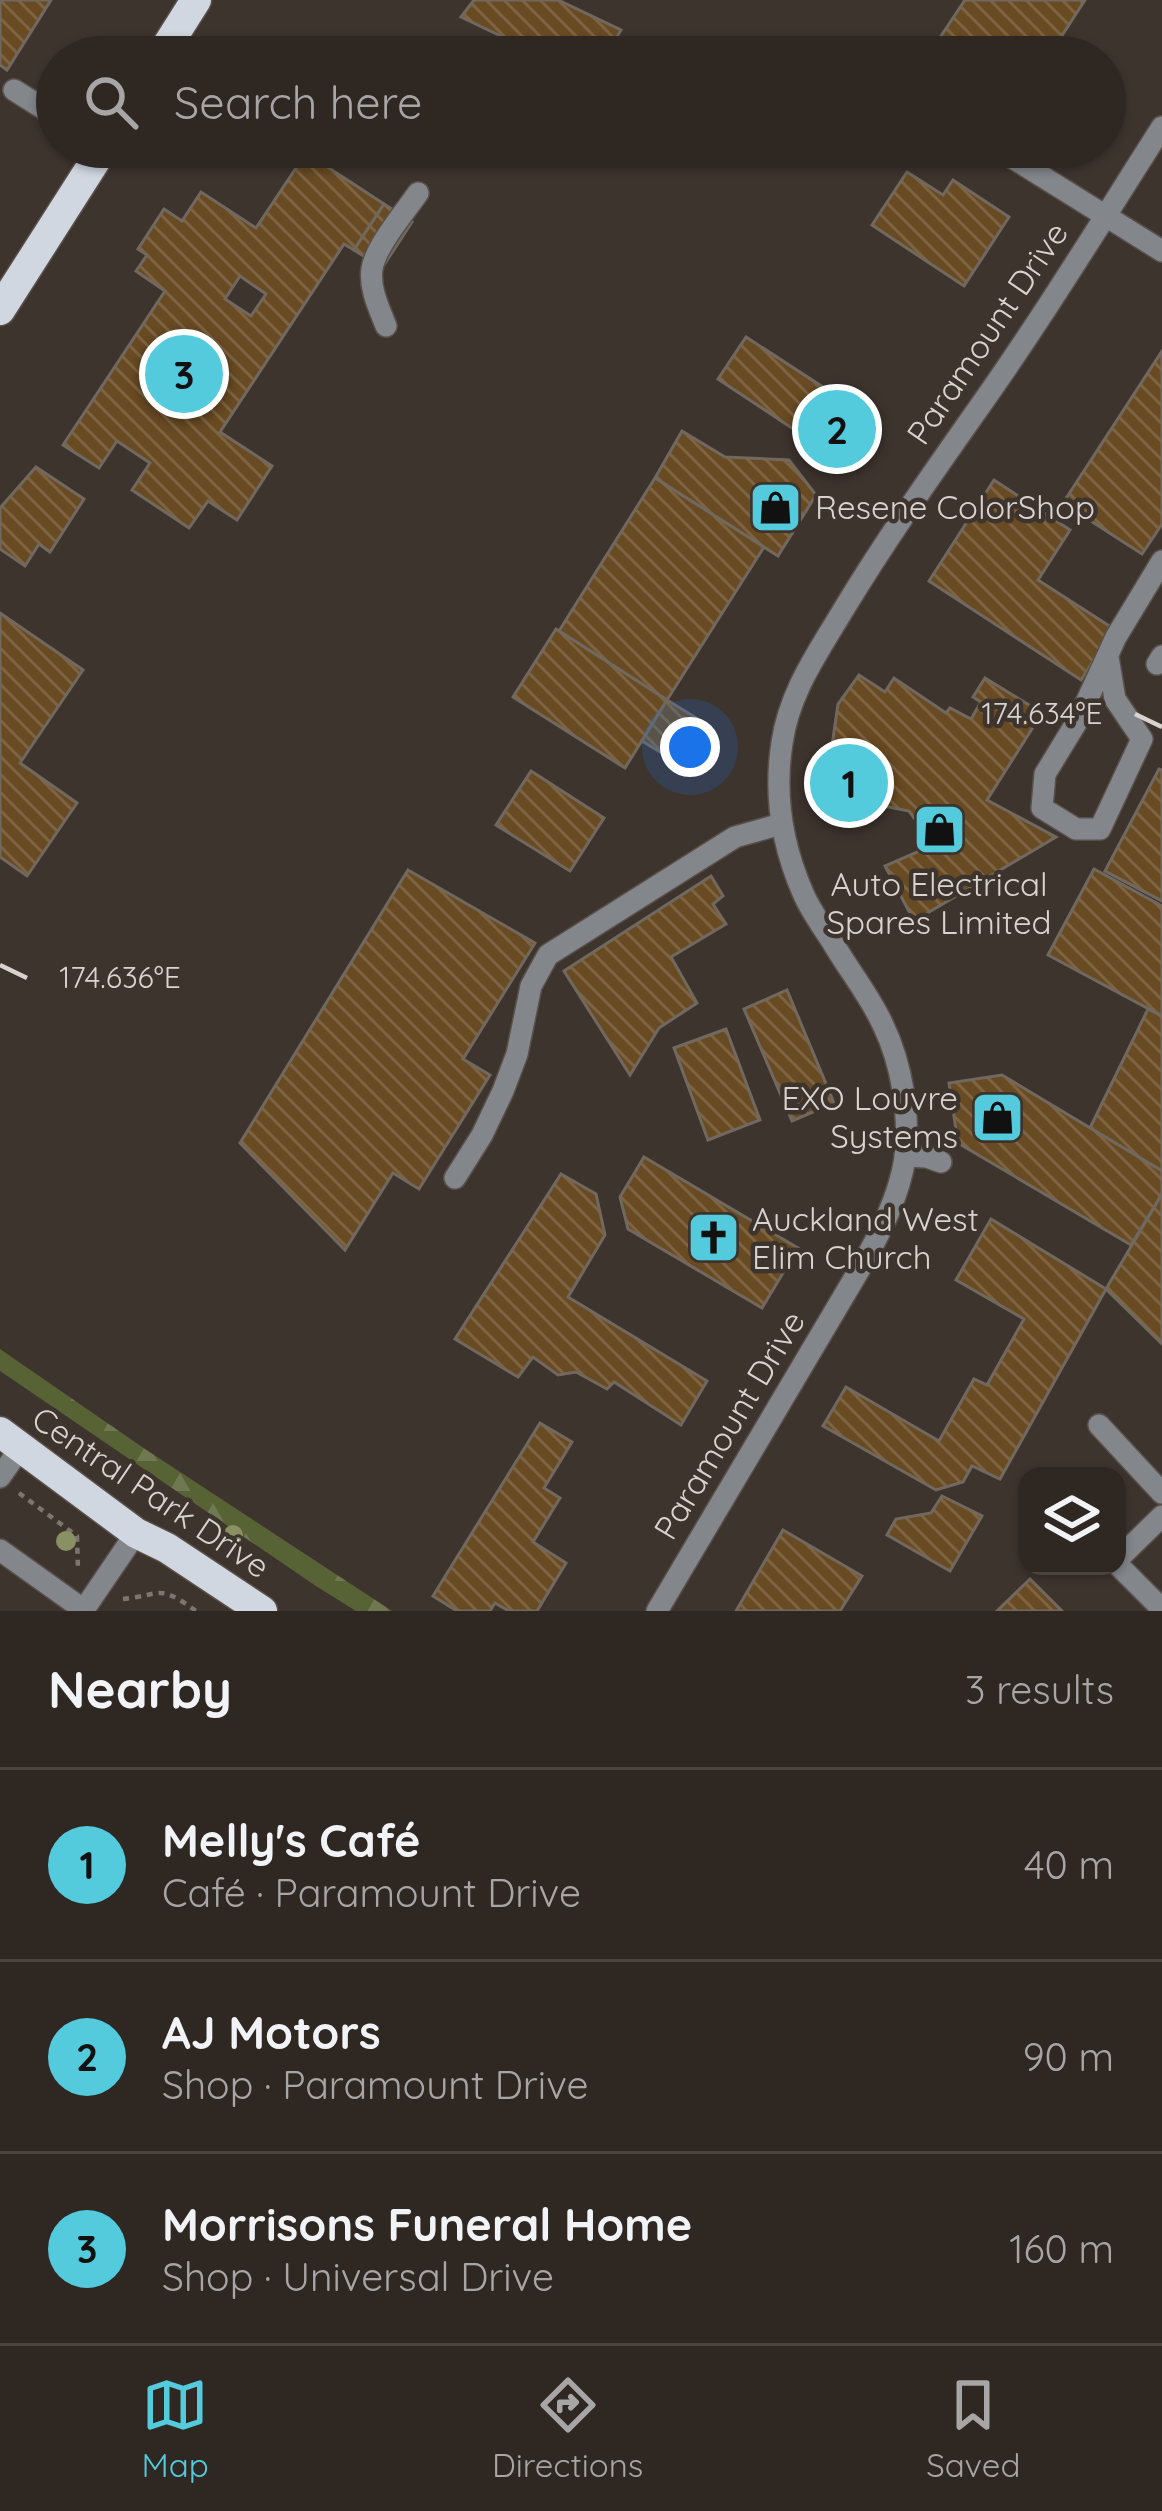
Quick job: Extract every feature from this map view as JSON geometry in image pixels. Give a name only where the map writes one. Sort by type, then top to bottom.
[{"type":"main road","points":[[173,36],[196,0]]},
{"type":"main road","points":[[0,310],[91,168]]},
{"type":"main road","name":"Central Park Drive","points":[[11,1439],[136,1533],[167,1547],[262,1611]]},
{"type":"street","points":[[14,90],[36,104]]},
{"type":"street","name":"Paramount Drive","points":[[657,1611],[861,1267],[897,1191],[905,1156],[904,1095],[883,1025],[805,898],[781,824],[782,743],[798,686],[866,574],[1040,318],[1162,127]]},
{"type":"street","points":[[1029,168],[1162,251]]},
{"type":"street","points":[[386,326],[373,291],[371,268],[418,193]]},
{"type":"street","points":[[1108,657],[1115,699],[1142,739],[1100,830],[1076,830],[1042,808],[1045,774],[1078,720],[1116,637],[1162,561]]},
{"type":"street","points":[[455,1178],[503,1090],[518,1054],[531,986],[548,955],[735,837],[781,824]]},
{"type":"street","points":[[905,1156],[941,1162]]},
{"type":"street","points":[[1099,1425],[1162,1493]]},
{"type":"street","points":[[8,1484],[11,1439]]},
{"type":"street","points":[[1126,1553],[1162,1516]]},
{"type":"street","points":[[0,1550],[84,1610],[136,1533]]},
{"type":"street","points":[[1126,1571],[1162,1609]]},
{"type":"path","points":[[8,1484],[77,1536],[77,1570]]},
{"type":"path","points":[[119,1599],[152,1591],[174,1595],[196,1611]]},
{"type":"green space","points":[[0,1349],[392,1611],[356,1611],[316,1586],[0,1371]]},
{"type":"building","points":[[0,0],[51,0],[7,70],[0,65]]},
{"type":"building","points":[[474,0],[558,0],[621,30],[617,36],[501,36],[461,17]]},
{"type":"building","points":[[965,0],[1085,0],[1062,36],[941,36]]},
{"type":"building","points":[[296,168],[329,168],[384,204],[354,250],[344,244],[220,432],[272,466],[237,520],[208,501],[189,528],[132,490],[150,463],[117,441],[99,468],[63,445],[165,291],[136,271],[147,255],[138,249],[164,209],[182,221],[201,192],[256,228]],"holes":[[[240,276],[266,294],[251,316],[225,299]]]},
{"type":"building","points":[[907,172],[943,195],[953,180],[1009,217],[964,286],[872,225]]},
{"type":"building","points":[[384,204],[412,222],[382,268],[354,250]]},
{"type":"building","points":[[746,337],[869,417],[840,460],[718,379]]},
{"type":"building","points":[[1162,351],[1162,524],[1142,554],[1063,503]]},
{"type":"building","points":[[682,431],[725,457],[789,460],[816,495],[778,556],[655,478]]},
{"type":"building","points":[[36,467],[84,499],[50,552],[39,544],[25,566],[0,549],[0,508]]},
{"type":"building","points":[[655,478],[764,547],[667,700],[559,631]]},
{"type":"building","points":[[994,480],[1070,530],[1038,580],[1114,629],[1081,680],[929,581]]},
{"type":"building","points":[[0,613],[83,670],[20,763],[77,803],[27,876],[0,857]]},
{"type":"building","points":[[556,629],[667,700],[625,768],[513,697]]},
{"type":"building","points":[[859,675],[885,692],[894,678],[946,713],[950,708],[971,719],[981,702],[973,697],[985,678],[1042,713],[987,800],[1056,837],[914,921],[885,866],[933,845],[909,811],[825,794],[838,704]]},
{"type":"building","points":[[667,700],[706,724],[680,764],[642,741]]},
{"type":"building","points":[[1162,770],[1162,901],[1105,871]]},
{"type":"building","points":[[531,771],[604,818],[570,871],[496,825]]},
{"type":"building","points":[[1094,869],[1162,906],[1162,1016],[1048,955]]},
{"type":"building","points":[[408,870],[535,943],[463,1059],[490,1075],[419,1189],[393,1173],[345,1250],[240,1143]]},
{"type":"building","points":[[711,876],[723,896],[713,904],[726,924],[671,957],[697,1003],[659,1028],[630,1075],[564,971]]},
{"type":"building","points":[[787,990],[834,1103],[792,1121],[744,1009]]},
{"type":"building","points":[[1148,1009],[1162,1016],[1162,1171],[1090,1128]]},
{"type":"building","points":[[726,1029],[760,1120],[708,1140],[674,1048]]},
{"type":"building","points":[[1002,1075],[1162,1171],[1162,1194],[1131,1245],[958,1143],[949,1083]]},
{"type":"building","name":"Auckland West Elim Church","points":[[644,1157],[798,1248],[762,1308],[628,1229],[620,1197]]},
{"type":"building","points":[[561,1174],[596,1194],[605,1235],[568,1297],[707,1381],[681,1425],[614,1382],[607,1389],[576,1372],[558,1375],[533,1357],[518,1377],[455,1339]]},
{"type":"building","points":[[1162,1194],[1162,1344],[1106,1289]]},
{"type":"building","points":[[991,1219],[1106,1289],[1000,1479],[972,1466],[963,1482],[936,1490],[823,1426],[846,1387],[939,1441],[974,1379],[987,1385],[1024,1319],[956,1280]]},
{"type":"building","points":[[540,1423],[572,1442],[544,1488],[560,1498],[533,1542],[566,1563],[537,1611],[509,1611],[495,1603],[490,1611],[457,1611],[433,1596]]},
{"type":"building","points":[[942,1496],[982,1516],[950,1571],[887,1535],[896,1519],[931,1513]]},
{"type":"building","points":[[783,1530],[862,1576],[840,1611],[736,1611]]},
{"type":"building","points":[[1030,1579],[1062,1611],[997,1611]]},
{"type":"place","name":"Morrisons Funeral Home","points":[[184,374]]},
{"type":"place","name":"AJ Motors","points":[[837,429]]},
{"type":"place","name":"Resene ColorShop","points":[[776,507]]},
{"type":"place","name":"Melly's Café","points":[[849,783]]},
{"type":"place","name":"Auto Electrical Spares Limited","points":[[939,830]]},
{"type":"place","name":"EXO Louvre Systems","points":[[997,1117]]},
{"type":"place","name":"Auckland West Elim Church","points":[[713,1238]]}]
